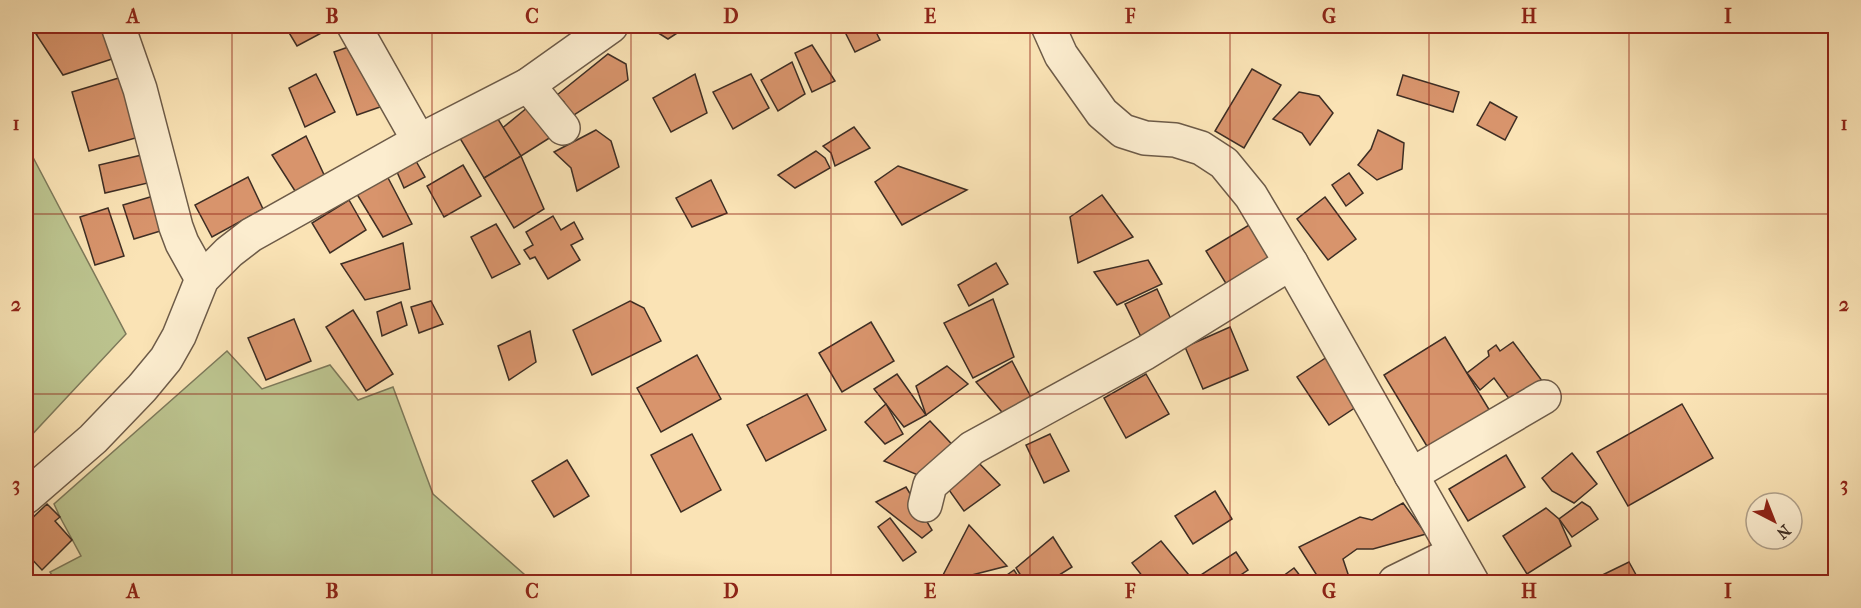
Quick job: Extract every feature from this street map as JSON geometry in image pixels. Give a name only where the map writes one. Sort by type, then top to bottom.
[{"type":"street","points":[[118,26],[140,89],[176,227],[202,279]]},
{"type":"street","points":[[354,26],[419,141]]},
{"type":"street","points":[[26,497],[93,439],[142,388],[166,358],[179,336],[202,279],[229,252],[251,236],[419,141],[528,85],[610,26]]},
{"type":"street","points":[[1048,26],[1062,55],[1102,113],[1123,131],[1145,138],[1175,140],[1200,148],[1224,163],[1251,196],[1472,582]]},
{"type":"street","points":[[528,85],[563,128]]},
{"type":"street","points":[[926,506],[930,485],[972,448],[1145,353],[1291,263]]},
{"type":"street","points":[[1411,476],[1544,397]]},
{"type":"street","points":[[1395,582],[1454,553]]},
{"type":"green space","points":[[26,144],[126,334],[26,441]]},
{"type":"green space","points":[[227,351],[262,389],[330,365],[358,400],[393,387],[433,494],[533,582],[56,582],[50,572],[81,556],[54,504]]},
{"type":"building","points":[[63,26],[101,26],[112,59],[63,75],[36,34]]},
{"type":"building","points":[[285,26],[324,26],[327,30],[297,46]]},
{"type":"building","points":[[515,26],[528,26],[518,31]]},
{"type":"building","points":[[647,26],[688,26],[668,39]]},
{"type":"building","points":[[842,26],[873,26],[880,40],[855,52]]},
{"type":"building","points":[[357,44],[380,107],[357,115],[334,52]]},
{"type":"building","points":[[812,45],[835,81],[812,92],[795,53]]},
{"type":"building","points":[[608,54],[626,64],[628,80],[571,117],[564,102],[557,95]]},
{"type":"building","points":[[792,62],[805,94],[778,111],[761,80]]},
{"type":"building","points":[[1252,69],[1281,85],[1244,148],[1215,131]]},
{"type":"building","points":[[316,74],[335,112],[305,127],[289,88]]},
{"type":"building","points":[[695,74],[707,113],[671,132],[653,98]]},
{"type":"building","points":[[751,74],[769,108],[733,129],[713,92]]},
{"type":"building","points":[[1403,75],[1459,92],[1453,112],[1397,95]]},
{"type":"building","points":[[122,77],[139,137],[89,151],[72,92]]},
{"type":"building","points":[[1299,92],[1319,96],[1333,113],[1310,145],[1302,133],[1273,119]]},
{"type":"building","points":[[1490,102],[1517,117],[1505,140],[1477,125]]},
{"type":"building","points":[[528,107],[551,137],[521,156],[500,130]]},
{"type":"building","points":[[491,108],[521,156],[484,178],[455,130]]},
{"type":"building","points":[[854,127],[870,148],[835,166],[831,153],[823,146]]},
{"type":"building","points":[[596,130],[611,141],[619,167],[577,191],[571,168],[554,152]]},
{"type":"building","points":[[1378,130],[1404,143],[1402,169],[1377,180],[1358,165],[1371,149]]},
{"type":"building","points":[[306,136],[326,179],[297,194],[272,155]]},
{"type":"building","points":[[816,151],[825,158],[830,168],[795,188],[778,175]]},
{"type":"building","points":[[146,154],[152,182],[105,193],[99,165]]},
{"type":"building","points":[[412,154],[425,177],[404,188],[394,165]]},
{"type":"building","points":[[521,156],[544,209],[514,228],[484,178]]},
{"type":"building","points":[[463,165],[481,196],[444,217],[427,186]]},
{"type":"building","points":[[898,166],[967,190],[902,225],[875,182]]},
{"type":"building","points":[[1349,173],[1363,193],[1346,206],[1332,185]]},
{"type":"building","points":[[386,174],[412,224],[383,237],[355,191]]},
{"type":"building","points":[[248,177],[263,209],[212,237],[195,205]]},
{"type":"building","points":[[711,180],[727,213],[692,227],[676,198]]},
{"type":"building","points":[[157,195],[167,229],[134,239],[123,205]]},
{"type":"building","points":[[1102,195],[1133,237],[1078,263],[1070,217]]},
{"type":"building","points":[[1325,197],[1356,239],[1328,260],[1297,219]]},
{"type":"building","points":[[349,200],[366,230],[330,253],[312,223]]},
{"type":"building","points":[[108,208],[124,256],[95,265],[80,217]]},
{"type":"building","points":[[553,216],[561,230],[574,222],[583,239],[571,245],[580,260],[548,279],[535,257],[530,259],[524,250],[533,245],[526,232]]},
{"type":"building","points":[[1259,219],[1283,258],[1230,290],[1206,251]]},
{"type":"building","points":[[496,224],[520,264],[492,278],[471,237]]},
{"type":"building","points":[[403,243],[410,289],[365,300],[341,264]]},
{"type":"building","points":[[1148,260],[1162,284],[1117,305],[1094,272]]},
{"type":"building","points":[[996,263],[1008,284],[969,306],[958,285]]},
{"type":"building","points":[[1157,289],[1176,330],[1146,347],[1125,304]]},
{"type":"building","points":[[993,299],[1014,357],[973,378],[944,323]]},
{"type":"building","points":[[431,301],[443,324],[419,333],[411,307]]},
{"type":"building","points":[[630,301],[644,308],[661,341],[592,375],[573,330]]},
{"type":"building","points":[[401,302],[407,325],[382,336],[377,312]]},
{"type":"building","points":[[353,310],[393,374],[366,391],[326,327]]},
{"type":"building","points":[[294,319],[311,361],[266,380],[248,338]]},
{"type":"building","points":[[871,322],[894,361],[842,392],[819,353]]},
{"type":"building","points":[[1230,327],[1248,370],[1203,389],[1185,347]]},
{"type":"building","points":[[530,331],[536,362],[509,380],[498,346]]},
{"type":"building","points":[[1445,337],[1493,416],[1431,453],[1384,375]]},
{"type":"building","points":[[1513,342],[1543,382],[1513,404],[1494,378],[1480,390],[1467,373],[1489,356],[1488,351],[1496,345],[1500,351]]},
{"type":"building","points":[[697,355],[721,399],[661,432],[637,388]]},
{"type":"building","points":[[1330,355],[1362,403],[1329,425],[1297,377]]},
{"type":"building","points":[[1012,361],[1034,403],[1007,418],[976,382]]},
{"type":"building","points":[[947,366],[968,384],[926,415],[916,386]]},
{"type":"building","points":[[897,374],[926,415],[904,427],[874,389]]},
{"type":"building","points":[[1146,374],[1169,414],[1126,438],[1104,398]]},
{"type":"building","points":[[807,394],[826,430],[766,461],[747,425]]},
{"type":"building","points":[[886,404],[903,434],[885,444],[865,422]]},
{"type":"building","points":[[1682,404],[1713,458],[1628,506],[1597,452]]},
{"type":"building","points":[[930,421],[961,454],[930,480],[884,461]]},
{"type":"building","points":[[692,434],[721,490],[681,512],[651,455]]},
{"type":"building","points":[[1050,434],[1069,471],[1044,483],[1026,445]]},
{"type":"building","points":[[1572,453],[1597,484],[1574,503],[1552,491],[1542,478]]},
{"type":"building","points":[[1506,455],[1525,487],[1468,521],[1449,489]]},
{"type":"building","points":[[567,460],[589,496],[554,517],[532,481]]},
{"type":"building","points":[[976,460],[1000,485],[964,511],[944,483]]},
{"type":"building","points":[[906,487],[932,530],[922,538],[876,502]]},
{"type":"building","points":[[1215,491],[1232,519],[1193,544],[1175,516]]},
{"type":"building","points":[[1582,502],[1590,507],[1598,519],[1572,537],[1559,519]]},
{"type":"building","points":[[1403,503],[1426,534],[1373,549],[1357,549],[1343,559],[1349,577],[1342,582],[1321,582],[1299,547],[1360,517],[1372,520]]},
{"type":"building","points":[[47,504],[60,517],[55,521],[72,540],[42,570],[26,553],[26,521],[27,523]]},
{"type":"building","points":[[1546,508],[1559,519],[1571,546],[1527,574],[1503,536]]},
{"type":"building","points":[[890,518],[916,552],[903,561],[878,527]]},
{"type":"building","points":[[969,525],[1007,566],[972,575],[965,582],[946,582],[941,579]]},
{"type":"building","points":[[1053,537],[1072,567],[1048,582],[1025,582],[1016,568]]},
{"type":"building","points":[[1161,541],[1193,580],[1189,582],[1147,582],[1132,563]]},
{"type":"building","points":[[1236,552],[1248,570],[1230,582],[1195,582],[1193,580]]},
{"type":"building","points":[[1629,562],[1640,582],[1588,582]]},
{"type":"building","points":[[1294,568],[1305,582],[1275,582]]},
{"type":"building","points":[[1014,570],[1022,582],[997,582]]},
{"type":"building","points":[[855,575],[861,582],[842,582]]}]
